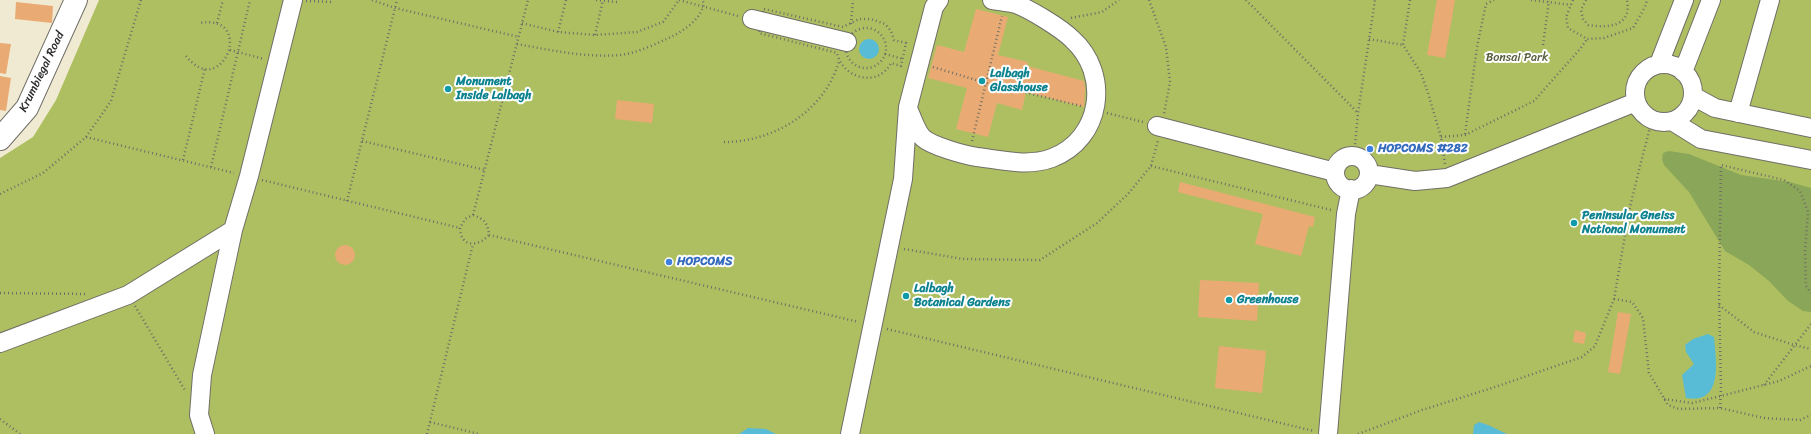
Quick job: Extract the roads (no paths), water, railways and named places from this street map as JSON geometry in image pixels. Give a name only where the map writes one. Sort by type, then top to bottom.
[{"type":"main road","name":"Krumbiegal Road","points":[[5,128],[27,108],[76,0]]},
{"type":"street","points":[[205,434],[199,415],[202,375],[233,230],[249,176],[294,0]]},
{"type":"street","points":[[1659,64],[1684,0]]},
{"type":"street","points":[[1684,72],[1711,0]]},
{"type":"street","points":[[1738,112],[1770,0]]},
{"type":"street","points":[[908,107],[914,123],[923,138],[942,147],[968,155],[1018,163],[1052,158],[1069,149],[1082,137],[1096,110],[1096,88],[1091,66],[1083,51],[1072,38],[1046,21],[1016,4],[999,1]]},
{"type":"street","points":[[850,434],[904,179],[908,107],[919,63],[941,2]]},
{"type":"street","points":[[752,19],[845,42]]},
{"type":"street","points":[[1659,64],[1670,65],[1684,72],[1692,86],[1693,96],[1687,111],[1672,121],[1662,122],[1652,120],[1644,115],[1636,102],[1634,90],[1637,80],[1643,72],[1650,67],[1659,64]]},
{"type":"street","points":[[1693,96],[1715,108],[1811,128]]},
{"type":"street","points":[[1369,174],[1415,180],[1447,178],[1636,102]]},
{"type":"street","points":[[1672,121],[1701,139],[1811,160]]},
{"type":"street","points":[[1159,127],[1335,172]]},
{"type":"street","points":[[1347,156],[1354,156],[1365,162],[1369,174],[1363,185],[1351,190],[1339,184],[1335,172],[1337,165],[1341,160],[1347,156]]},
{"type":"street","points":[[1323,433],[1346,214],[1351,190]]},
{"type":"street","points":[[0,343],[128,295],[233,230]]},
{"type":"water","points":[[869,39],[876,42],[879,49],[876,56],[869,59],[862,56],[859,49],[862,42]]},
{"type":"water","points":[[1708,334],[1714,337],[1716,357],[1715,379],[1712,388],[1707,395],[1698,398],[1686,398],[1682,375],[1694,364],[1686,352],[1685,345],[1693,339]]},
{"type":"water","points":[[1479,422],[1507,434],[1473,434],[1474,425]]},
{"type":"water","points":[[748,428],[766,429],[776,434],[739,434]]},
{"type":"place","name":"Lalbagh Glasshouse","points":[[982,81]]},
{"type":"place","name":"Monument Inside Lalbagh","points":[[448,89]]},
{"type":"place","name":"HOPCOMS #282","points":[[1370,149]]},
{"type":"place","name":"Peninsular Gneiss National Monument","points":[[1574,223]]},
{"type":"place","name":"HOPCOMS","points":[[669,262]]},
{"type":"place","name":"Lalbagh Botanical Gardens","points":[[906,296]]},
{"type":"place","name":"Greenhouse","points":[[1229,300]]},
{"type":"park label","name":"Bonsai Park","points":[[1517,58]]}]
